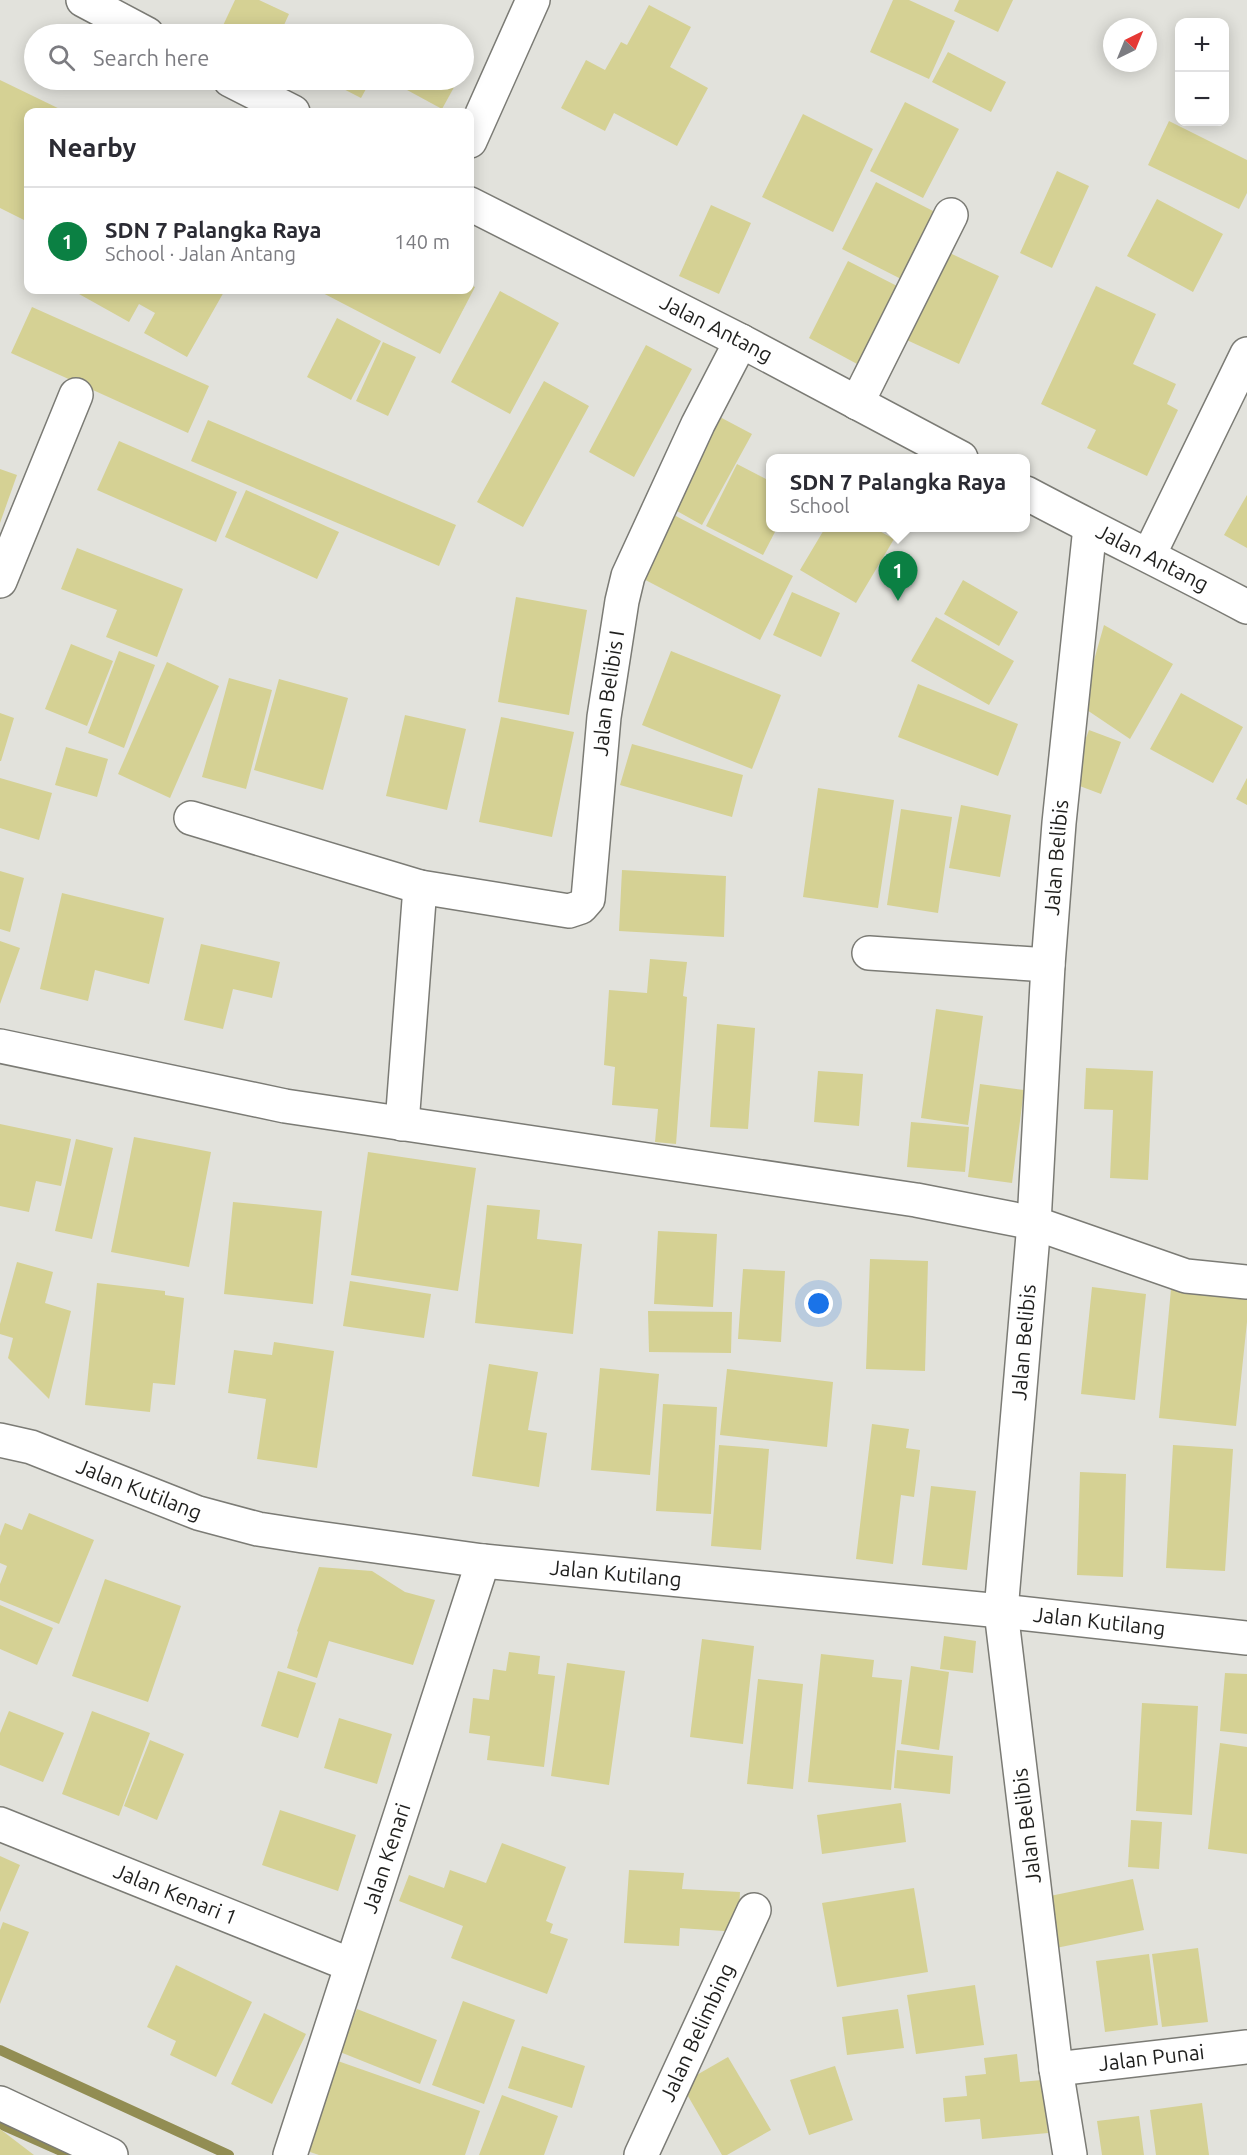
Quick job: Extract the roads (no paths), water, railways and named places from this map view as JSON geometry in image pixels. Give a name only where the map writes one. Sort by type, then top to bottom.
[{"type":"street","points":[[83,0],[128,24]]},
{"type":"street","points":[[474,132],[533,0]]},
{"type":"street","points":[[250,90],[285,108]]},
{"type":"street","name":"Jalan Antang","points":[[474,206],[741,341],[952,454]]},
{"type":"street","points":[[857,404],[951,215]]},
{"type":"street","name":"Jalan Belibis I","points":[[191,818],[420,887],[569,911],[581,907],[588,899],[604,717],[628,576],[698,424],[741,341]]},
{"type":"street","points":[[1149,555],[1247,354]]},
{"type":"street","points":[[0,581],[76,395]]},
{"type":"street","name":"Jalan Antang","points":[[1030,495],[1247,608]]},
{"type":"street","name":"Jalan Belibis","points":[[1070,2155],[1056,2069],[1001,1611],[1034,1223],[1048,965],[1059,823],[1090,527]]},
{"type":"street","points":[[402,1124],[420,887]]},
{"type":"street","points":[[868,953],[1048,965]]},
{"type":"street","points":[[0,1046],[285,1106],[916,1200],[1034,1223],[1186,1276],[1247,1282]]},
{"type":"street","name":"Jalan Kutilang","points":[[0,1440],[31,1447],[198,1513],[258,1528],[483,1561],[1001,1611],[1247,1638]]},
{"type":"street","name":"Jalan Kenari","points":[[290,2155],[483,1561]]},
{"type":"street","name":"Jalan Kenari 1","points":[[0,1824],[351,1965]]},
{"type":"street","name":"Jalan Belimbing","points":[[640,2155],[754,1910]]},
{"type":"street","name":"Jalan Punai","points":[[1056,2069],[1247,2047]]},
{"type":"street","points":[[0,2103],[111,2155]]},
{"type":"waterway","points":[[0,2050],[229,2155]]},
{"type":"waterway","points":[[0,2124],[70,2155]]},
{"type":"place","name":"SDN 7 Palangka Raya","points":[[898,601]]}]
